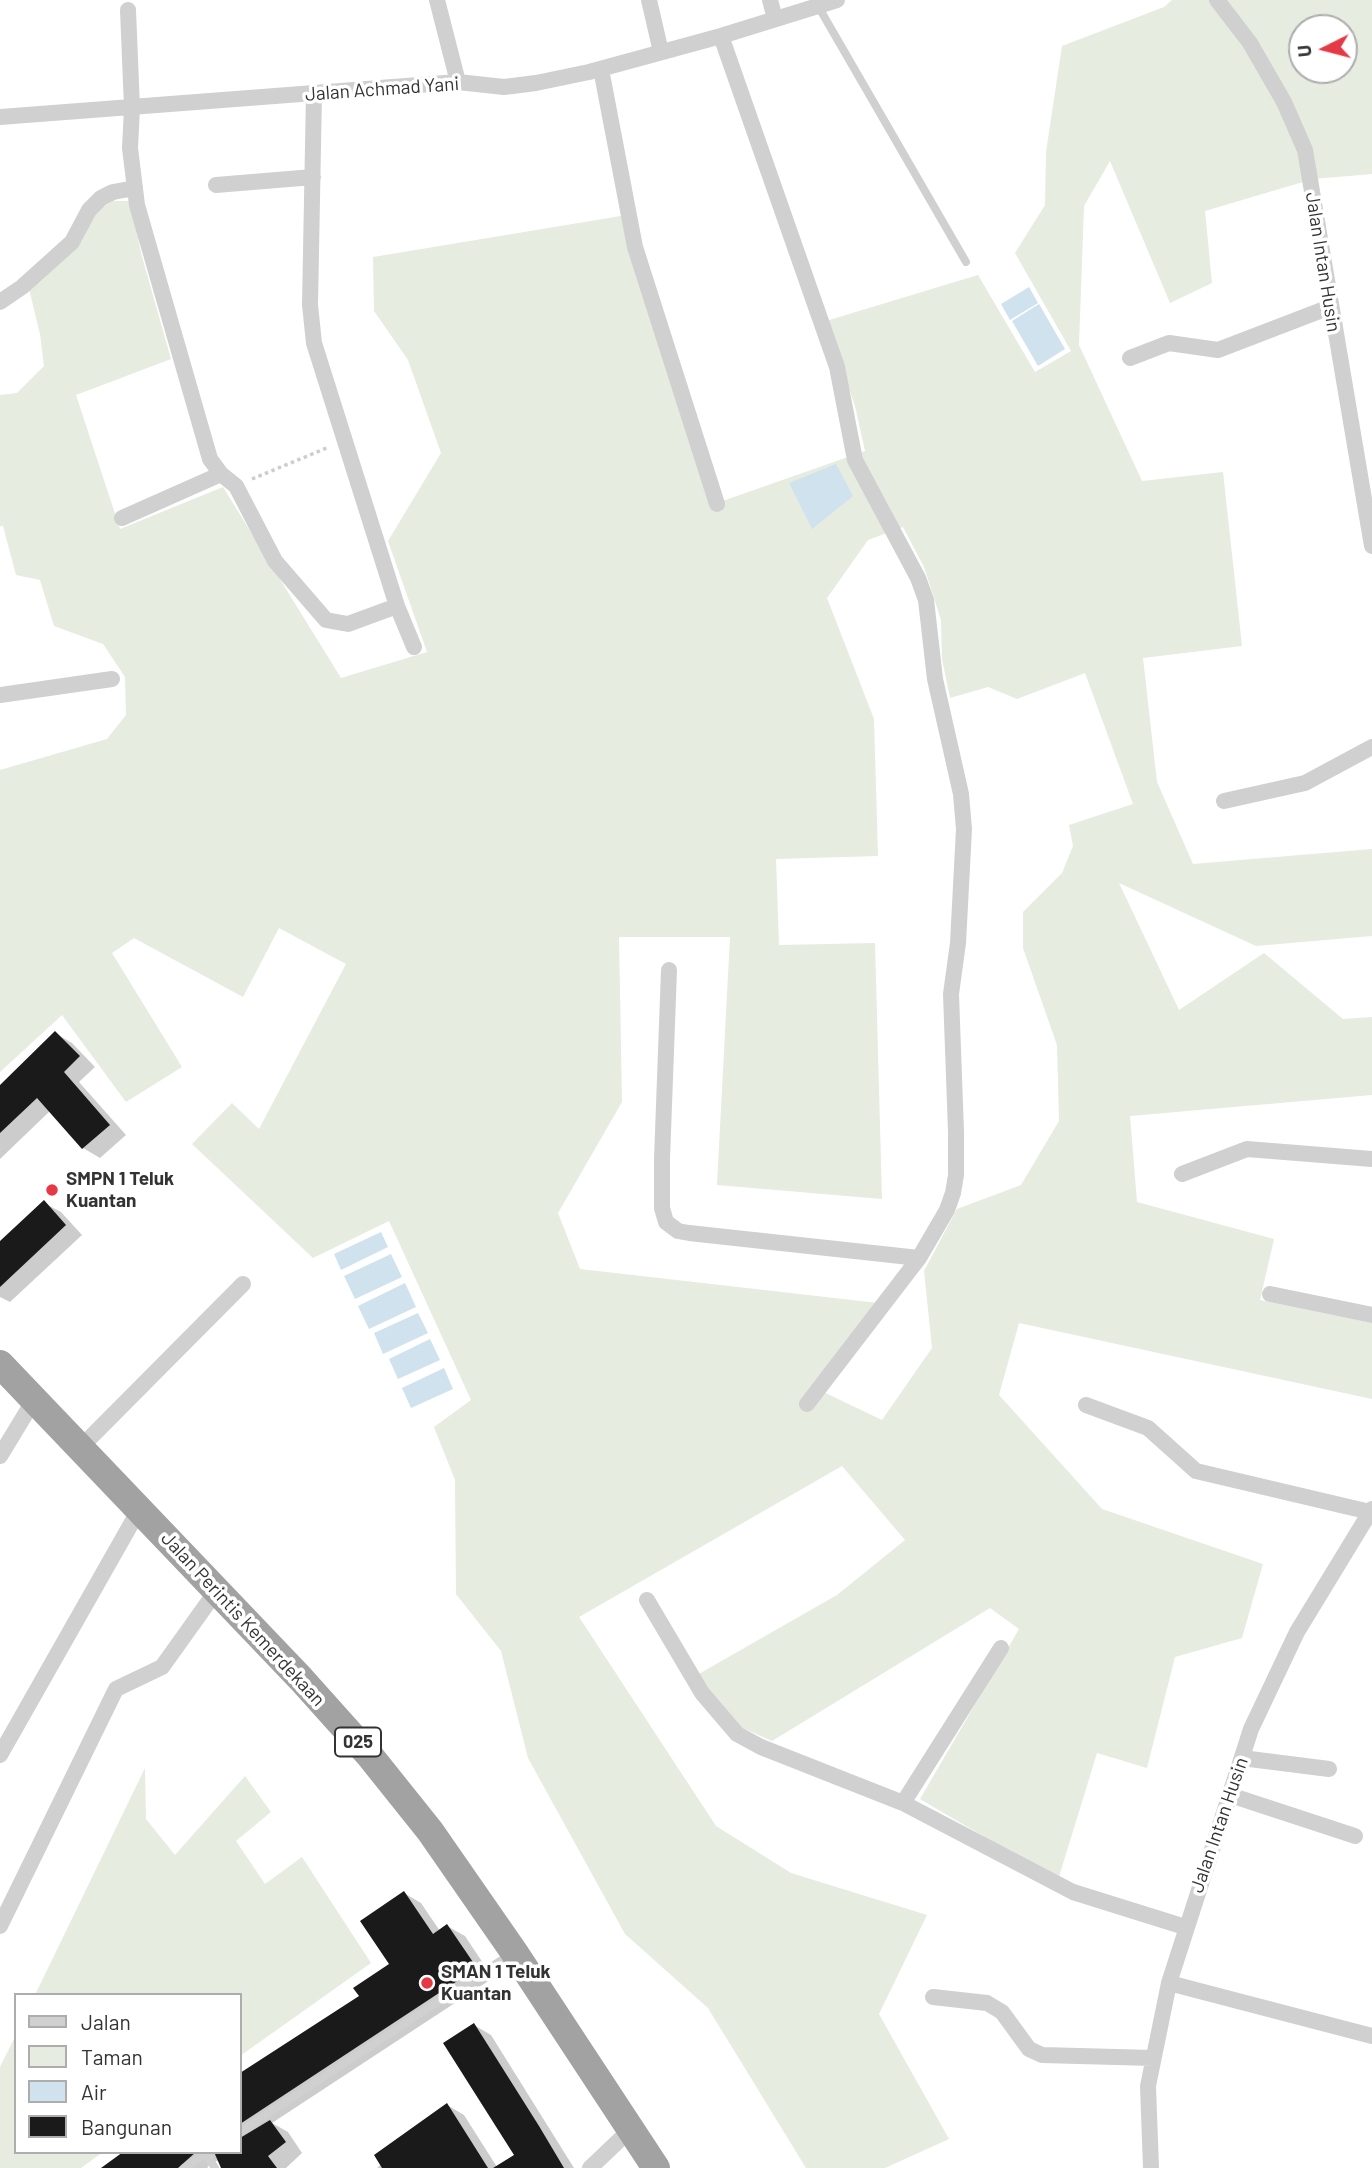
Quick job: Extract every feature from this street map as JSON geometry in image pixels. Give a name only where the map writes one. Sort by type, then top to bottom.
[{"type":"highway","name":"Jalan Perintis Kemerdekaan","points":[[0,1364],[217,1590],[370,1756],[430,1831],[514,1952],[656,2168]]},
{"type":"street","points":[[438,0],[458,82]]},
{"type":"street","points":[[649,0],[661,52]]},
{"type":"street","points":[[770,0],[775,19]]},
{"type":"street","name":"Jalan Achmad Yani","points":[[0,117],[458,82],[504,87],[601,69],[837,0]]},
{"type":"street","name":"Jalan Intan Husin","points":[[1217,0],[1250,43],[1296,125],[1305,150],[1331,307],[1366,467],[1372,546]]},
{"type":"street","points":[[128,10],[132,108],[130,148],[135,188],[149,252],[210,459],[220,474],[236,486],[275,561],[326,620],[348,624],[397,606]]},
{"type":"street","points":[[721,36],[837,367],[855,460],[918,578],[926,600],[935,679],[961,794],[964,829],[962,882],[951,994],[956,1175],[947,1210],[919,1258],[807,1404]]},
{"type":"street","points":[[601,69],[635,247],[717,504]]},
{"type":"street","points":[[314,93],[310,305],[314,343],[397,606],[414,647]]},
{"type":"street","points":[[216,185],[313,177]]},
{"type":"street","points":[[0,302],[22,287],[72,242],[89,210],[101,198],[113,192],[135,188]]},
{"type":"street","points":[[1130,358],[1169,343],[1218,350],[1331,307]]},
{"type":"street","points":[[122,518],[220,474]]},
{"type":"street","points":[[0,695],[112,679]]},
{"type":"street","points":[[1224,801],[1305,783],[1372,747]]},
{"type":"street","points":[[669,970],[662,1196],[666,1222],[678,1231],[689,1233],[919,1258]]},
{"type":"street","points":[[1182,1174],[1247,1149],[1372,1158]]},
{"type":"street","points":[[79,1449],[243,1284]]},
{"type":"street","points":[[1270,1294],[1372,1315]]},
{"type":"street","points":[[0,1456],[34,1400]]},
{"type":"street","points":[[1086,1405],[1148,1428],[1196,1471],[1371,1510]]},
{"type":"street","points":[[0,1755],[139,1510]]},
{"type":"street","name":"Jalan Intan Husin","points":[[1151,2168],[1147,2121],[1153,2058],[1169,1983],[1185,1927],[1256,1718],[1287,1653],[1371,1510]]},
{"type":"street","points":[[0,1926],[116,1689],[162,1667],[217,1590]]},
{"type":"street","points":[[647,1600],[702,1693],[737,1734],[761,1747],[903,1803],[1073,1892],[1185,1927]]},
{"type":"street","points":[[903,1803],[1001,1648]]},
{"type":"street","points":[[1242,1758],[1329,1769]]},
{"type":"street","points":[[1230,1795],[1354,1836]]},
{"type":"street","points":[[1169,1983],[1372,2036]]},
{"type":"street","points":[[933,1997],[987,2003],[1002,2012],[1029,2049],[1042,2056],[1153,2058]]},
{"type":"street","points":[[590,2168],[631,2129]]},
{"type":"lane","points":[[818,6],[966,262]]},
{"type":"lane","points":[[242,2131],[514,1952]]},
{"type":"lane","points":[[184,2168],[205,2154]]},
{"type":"path","points":[[236,486],[344,441]]},
{"type":"green space","points":[[1172,0],[1372,0],[1372,174],[1313,179],[1205,211],[1212,283],[1170,303],[1110,161],[1084,206],[1079,345],[1142,481],[1223,472],[1242,646],[1143,658],[1157,782],[1193,864],[1372,849],[1372,936],[1256,946],[1119,883],[1179,1010],[1264,953],[1343,1019],[1372,1017],[1372,1095],[1130,1116],[1137,1202],[1274,1239],[1260,1300],[1372,1323],[1372,1399],[1019,1323],[999,1395],[1102,1509],[1263,1564],[1242,1638],[1175,1657],[1147,1768],[1097,1753],[1058,1880],[920,1799],[1019,1629],[990,1608],[772,1741],[738,1726],[697,1675],[837,1595],[905,1540],[842,1466],[579,1617],[716,1826],[791,1873],[927,1915],[879,2014],[949,2139],[885,2168],[806,2168],[708,2008],[625,1934],[528,1758],[501,1651],[456,1594],[455,1480],[434,1427],[471,1400],[389,1221],[313,1258],[192,1144],[232,1103],[259,1129],[346,964],[279,928],[243,997],[134,938],[112,953],[182,1067],[126,1102],[62,1015],[0,1072],[0,770],[107,739],[126,715],[125,677],[103,644],[54,626],[40,580],[16,575],[3,526],[0,526],[0,395],[17,393],[44,366],[40,334],[29,289],[82,241],[93,213],[113,201],[131,201],[141,253],[171,359],[76,395],[120,529],[223,487],[341,678],[427,652],[388,541],[441,453],[408,360],[374,311],[373,257],[633,214],[717,503],[865,451],[855,406],[826,321],[978,275],[1035,372],[1071,351],[1015,253],[1045,205],[1046,152],[1062,46],[1164,7]],"holes":[[[903,527],[924,567],[941,620],[942,659],[950,698],[988,687],[1017,699],[1085,673],[1133,804],[1069,825],[1073,846],[1062,873],[1023,912],[1023,948],[1057,1045],[1059,1121],[1021,1185],[957,1209],[924,1271],[932,1348],[882,1420],[813,1387],[878,1303],[580,1269],[558,1213],[622,1102],[619,937],[730,937],[717,1185],[882,1199],[875,943],[779,945],[776,859],[878,856],[874,719],[827,598],[868,540]]]},
{"type":"green space","points":[[145,1768],[146,1819],[175,1855],[245,1776],[271,1812],[236,1841],[265,1884],[302,1857],[371,1963],[242,2055],[242,1993],[36,1993]]},
{"type":"green space","points":[[14,2039],[14,2154],[100,2154],[81,2168],[0,2168],[0,2067]]},
{"type":"water","points":[[1029,287],[1038,303],[1010,320],[1001,304]]},
{"type":"water","points":[[1039,304],[1065,349],[1038,366],[1012,321]]},
{"type":"water","points":[[836,464],[853,496],[812,529],[789,483]]},
{"type":"water","points":[[381,1232],[388,1247],[341,1270],[334,1254]]},
{"type":"water","points":[[391,1254],[402,1277],[355,1299],[344,1276]]},
{"type":"water","points":[[405,1283],[416,1307],[369,1329],[358,1306]]},
{"type":"water","points":[[418,1313],[428,1333],[383,1354],[374,1333]]},
{"type":"water","points":[[430,1339],[440,1360],[398,1379],[389,1359]]},
{"type":"water","points":[[444,1368],[453,1389],[411,1408],[402,1388]]},
{"type":"building","points":[[55,1031],[80,1056],[64,1072],[110,1125],[82,1149],[37,1098],[0,1133],[0,1085]]},
{"type":"building","points":[[44,1200],[66,1225],[0,1287],[0,1241]]},
{"type":"building","points":[[404,1891],[433,1934],[447,1924],[477,1968],[242,2123],[242,2072],[359,1996],[353,1988],[389,1964],[360,1921]]},
{"type":"building","points":[[474,2023],[564,2168],[493,2168],[514,2155],[443,2043]]},
{"type":"building","points":[[447,2103],[488,2168],[382,2168],[374,2155]]},
{"type":"building","points":[[270,2120],[286,2142],[268,2156],[277,2168],[221,2168],[215,2154],[242,2154],[242,2137]]},
{"type":"building","points":[[120,2154],[194,2154],[178,2168],[101,2168]]},
{"type":"place","name":"SMPN 1 Teluk Kuantan","points":[[52,1190]]},
{"type":"place","name":"SMAN 1 Teluk Kuantan","points":[[427,1983]]}]
